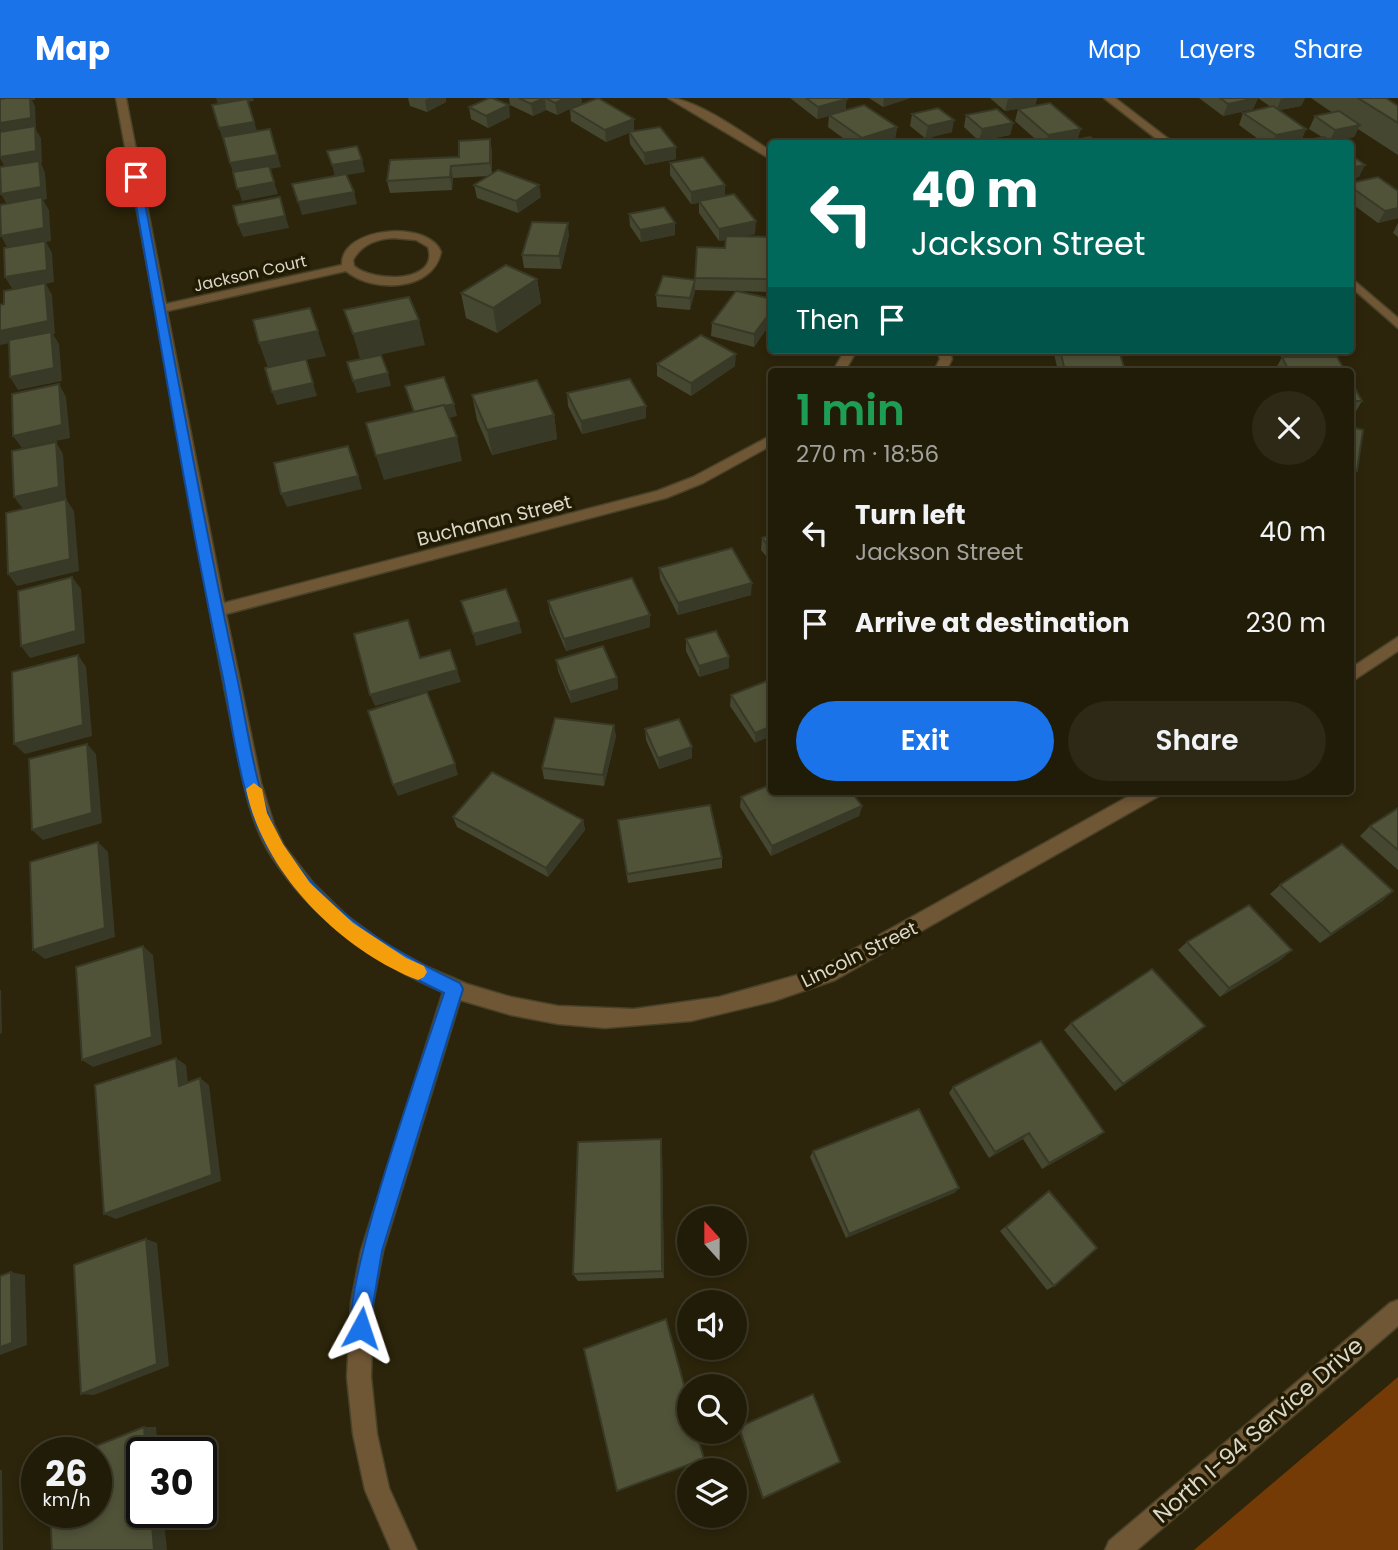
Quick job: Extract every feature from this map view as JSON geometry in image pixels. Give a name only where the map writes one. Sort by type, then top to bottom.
[{"type":"street","name":"Lincoln Street","points":[[121,98],[216,611],[259,813],[277,849],[304,888],[347,929],[400,963],[454,989],[510,1006],[564,1016],[607,1019],[664,1016],[776,993],[828,974],[875,950],[1146,795]]},
{"type":"street","points":[[673,98],[736,132],[768,154]]},
{"type":"street","points":[[1109,98],[1165,140]]},
{"type":"street","points":[[384,235],[411,235],[423,239],[436,251],[430,267],[420,274],[392,282],[364,279],[348,267],[347,260],[359,244],[384,235]]},
{"type":"street","name":"Jackson Court","points":[[160,309],[348,267]]},
{"type":"street","points":[[1354,284],[1398,324]]},
{"type":"street","name":"Buchanan Street","points":[[216,611],[650,498],[698,480],[768,441]]},
{"type":"street","points":[[1354,674],[1398,643]]},
{"type":"street","points":[[404,1550],[377,1490],[365,1434],[359,1377],[362,1303],[372,1251],[454,989]]},
{"type":"street","name":"North I-94 Service Drive","points":[[1118,1550],[1398,1311]]},
{"type":"shaded area","points":[[1398,1377],[1398,1550],[1194,1550]]},
{"type":"building","points":[[30,98],[31,118],[0,123],[0,99]]},
{"type":"building","points":[[489,98],[509,105],[486,116],[469,107]]},
{"type":"building","points":[[519,98],[544,98],[531,104]]},
{"type":"building","points":[[546,98],[566,98],[555,103]]},
{"type":"building","points":[[598,98],[634,119],[605,130],[570,109]]},
{"type":"building","points":[[806,98],[845,98],[847,99],[818,107]]},
{"type":"building","points":[[1220,98],[1256,98],[1228,104]]},
{"type":"building","points":[[1358,98],[1386,98],[1398,106],[1398,123]]},
{"type":"building","points":[[247,99],[254,122],[219,128],[212,105]]},
{"type":"building","points":[[1050,103],[1081,129],[1048,135],[1018,109]]},
{"type":"building","points":[[864,105],[897,127],[862,138],[829,115]]},
{"type":"building","points":[[1273,106],[1306,129],[1276,135],[1243,113]]},
{"type":"building","points":[[938,108],[954,120],[928,126],[912,114]]},
{"type":"building","points":[[997,109],[1013,123],[982,129],[966,115]]},
{"type":"building","points":[[1339,111],[1360,125],[1335,130],[1315,116]]},
{"type":"building","points":[[35,126],[36,151],[0,157],[0,132]]},
{"type":"building","points":[[660,127],[676,147],[644,153],[629,132]]},
{"type":"building","points":[[270,129],[277,155],[230,163],[223,137]]},
{"type":"building","points":[[490,139],[490,163],[451,166],[450,177],[387,181],[390,160],[459,157],[459,141]]},
{"type":"building","points":[[357,146],[362,160],[332,165],[327,151]]},
{"type":"building","points":[[703,157],[725,185],[691,192],[670,163]]},
{"type":"building","points":[[1354,157],[1365,165],[1354,167]]},
{"type":"building","points":[[39,161],[41,187],[1,194],[0,167]]},
{"type":"building","points":[[269,166],[274,182],[237,189],[233,172]]},
{"type":"building","points":[[498,170],[539,185],[516,201],[474,185]]},
{"type":"building","points":[[346,174],[354,192],[298,202],[292,184]]},
{"type":"building","points":[[1378,177],[1398,191],[1398,208],[1385,211],[1354,189],[1354,182]]},
{"type":"building","points":[[734,194],[756,221],[719,229],[699,201]]},
{"type":"building","points":[[42,197],[44,228],[1,236],[0,205]]},
{"type":"building","points":[[280,197],[285,216],[238,225],[233,206]]},
{"type":"building","points":[[664,207],[675,223],[640,230],[629,214]]},
{"type":"building","points":[[532,222],[568,223],[559,256],[522,255]]},
{"type":"building","points":[[726,236],[768,237],[768,279],[695,278],[697,247],[725,248]]},
{"type":"building","points":[[45,241],[47,270],[5,277],[4,248]]},
{"type":"building","points":[[506,265],[537,279],[493,308],[461,293]]},
{"type":"building","points":[[663,276],[695,280],[690,298],[656,295]]},
{"type":"building","points":[[45,283],[48,321],[0,331],[0,305],[4,304],[4,291]]},
{"type":"building","points":[[736,291],[768,298],[768,315],[754,334],[712,323]]},
{"type":"building","points":[[409,297],[419,320],[353,334],[344,310]]},
{"type":"building","points":[[310,308],[318,331],[259,343],[253,320]]},
{"type":"building","points":[[51,332],[54,368],[10,377],[9,340]]},
{"type":"building","points":[[701,335],[736,354],[691,383],[657,364]]},
{"type":"building","points":[[1061,354],[1120,354],[1124,368],[1064,368]]},
{"type":"building","points":[[381,355],[388,373],[353,381],[347,362]]},
{"type":"building","points":[[1282,357],[1337,357],[1343,368],[1288,368]]},
{"type":"building","points":[[306,359],[313,383],[272,392],[265,368]]},
{"type":"building","points":[[444,377],[454,404],[414,412],[405,386]]},
{"type":"building","points":[[630,379],[646,406],[581,421],[567,393]]},
{"type":"building","points":[[537,380],[554,415],[487,430],[472,395]]},
{"type":"building","points":[[59,384],[62,425],[13,436],[12,394]]},
{"type":"building","points":[[1354,386],[1362,401],[1354,401]]},
{"type":"building","points":[[444,405],[457,437],[376,456],[366,423]]},
{"type":"building","points":[[1354,428],[1363,430],[1357,471],[1354,470]]},
{"type":"building","points":[[56,442],[59,487],[14,497],[12,451]]},
{"type":"building","points":[[348,446],[358,476],[281,494],[274,463]]},
{"type":"building","points":[[66,499],[70,559],[8,574],[6,513]]},
{"type":"building","points":[[732,548],[752,583],[678,603],[659,568]]},
{"type":"building","points":[[72,577],[76,631],[21,646],[18,591]]},
{"type":"building","points":[[632,578],[650,615],[564,639],[548,601]]},
{"type":"building","points":[[506,589],[519,622],[473,634],[461,601]]},
{"type":"building","points":[[408,620],[420,658],[450,650],[457,670],[370,695],[354,634]]},
{"type":"building","points":[[716,631],[729,657],[699,666],[686,639]]},
{"type":"building","points":[[603,646],[617,678],[569,692],[556,660]]},
{"type":"building","points":[[78,655],[83,725],[14,744],[12,672]]},
{"type":"building","points":[[768,681],[768,728],[755,733],[731,695]]},
{"type":"building","points":[[427,692],[455,764],[393,785],[368,711]]},
{"type":"building","points":[[555,718],[614,725],[603,775],[542,768]]},
{"type":"building","points":[[679,719],[692,747],[658,758],[645,729]]},
{"type":"building","points":[[87,744],[92,813],[32,830],[29,759]]},
{"type":"building","points":[[492,772],[583,820],[546,868],[453,817]]},
{"type":"building","points":[[768,786],[768,795],[854,795],[862,806],[772,846],[741,797]]},
{"type":"building","points":[[710,805],[722,858],[627,874],[618,820]]},
{"type":"building","points":[[1398,808],[1398,850],[1370,826]]},
{"type":"building","points":[[98,842],[105,928],[33,950],[30,862]]},
{"type":"building","points":[[1342,844],[1393,891],[1331,934],[1280,885]]},
{"type":"building","points":[[1249,905],[1292,950],[1229,988],[1187,942]]},
{"type":"building","points":[[143,946],[152,1037],[82,1060],[76,967]]},
{"type":"building","points":[[1152,969],[1205,1026],[1123,1084],[1071,1023]]},
{"type":"building","points":[[1041,1041],[1104,1132],[1049,1163],[1029,1133],[995,1152],[953,1087]]},
{"type":"building","points":[[176,1058],[179,1086],[200,1078],[212,1175],[104,1214],[95,1085]]},
{"type":"building","points":[[919,1109],[959,1188],[849,1234],[813,1151]]},
{"type":"building","points":[[661,1139],[662,1271],[573,1274],[578,1142]]},
{"type":"building","points":[[1049,1191],[1097,1248],[1054,1286],[1006,1227]]},
{"type":"building","points":[[146,1239],[157,1364],[81,1394],[74,1265]]},
{"type":"building","points":[[11,1272],[12,1343],[0,1347],[0,1276]]},
{"type":"building","points":[[666,1319],[681,1374],[677,1374],[677,1444],[700,1444],[704,1458],[677,1458],[677,1469],[617,1491],[584,1349]]},
{"type":"building","points":[[813,1394],[840,1462],[763,1498],[745,1444],[747,1444],[747,1423]]},
{"type":"building","points":[[144,1427],[145,1437],[126,1437],[126,1528],[152,1528],[154,1550],[52,1550],[51,1528],[112,1528],[112,1440]]},
{"type":"slow traffic","points":[[254,789],[259,813],[277,849],[304,888],[347,929],[418,972]]},
{"type":"route","points":[[136,177],[216,611],[259,813],[277,849],[304,888],[347,929],[400,963],[454,989],[372,1251],[362,1303],[361,1328]]}]
